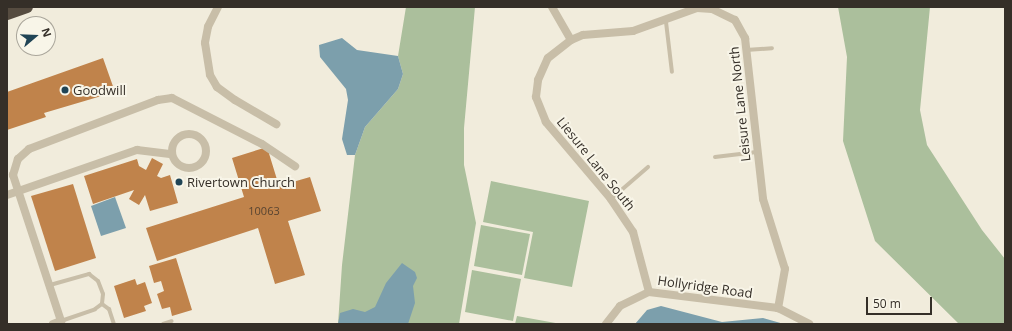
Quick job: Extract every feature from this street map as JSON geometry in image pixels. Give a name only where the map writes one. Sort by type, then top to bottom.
[{"type":"highway","points":[[7,14],[27,7]]},
{"type":"street","points":[[218,7],[208,27],[205,43],[210,75],[218,87],[235,100],[276,124]]},
{"type":"street","points":[[552,7],[571,40]]},
{"type":"street","name":"Leisure Lane North","points":[[571,40],[583,35],[633,31],[666,22],[697,8],[712,8],[735,20],[745,38],[763,199],[785,269],[778,308]]},
{"type":"street","name":"Liesure Lane South","points":[[571,40],[557,48],[541,68],[536,97],[539,109],[553,133],[611,199],[633,232],[649,292]]},
{"type":"street","points":[[57,323],[50,285],[13,175],[18,159],[29,149],[158,100],[172,98],[262,144],[295,166]]},
{"type":"street","points":[[186,134],[199,137],[206,149],[203,162],[192,169],[179,166],[172,154],[175,141],[186,134]]},
{"type":"street","points":[[7,195],[137,150],[172,154]]},
{"type":"street","name":"Hollyridge Road","points":[[606,324],[620,306],[649,292],[778,308],[809,324]]},
{"type":"lane","points":[[666,22],[672,72]]},
{"type":"lane","points":[[746,50],[772,48]]},
{"type":"lane","points":[[716,157],[757,152]]},
{"type":"lane","points":[[611,199],[648,167]]},
{"type":"lane","points":[[50,285],[89,274],[98,281],[103,294],[102,304],[95,309],[57,323]]},
{"type":"lane","points":[[102,304],[109,310],[114,324]]},
{"type":"lane","points":[[163,324],[172,321]]},
{"type":"green space","points":[[406,7],[475,7],[464,128],[464,165],[476,223],[459,324],[338,324],[342,265],[355,155],[365,127],[398,89],[403,74],[398,56]]},
{"type":"green space","points":[[838,7],[930,7],[920,110],[927,145],[982,230],[1005,259],[1005,324],[959,324],[875,241],[843,141],[847,57]]},
{"type":"green space","points":[[491,181],[589,201],[572,287],[524,278],[533,232],[483,222]]},
{"type":"green space","points":[[481,225],[530,234],[522,275],[474,266]]},
{"type":"green space","points":[[472,270],[521,279],[513,321],[465,312]]},
{"type":"green space","points":[[517,316],[561,324],[515,324]]},
{"type":"water","points":[[342,38],[357,50],[398,56],[403,74],[398,89],[365,127],[355,155],[347,155],[342,139],[348,100],[346,89],[320,57],[319,45]]},
{"type":"water","points":[[115,197],[126,228],[101,236],[91,206]]},
{"type":"water","points":[[402,263],[415,272],[417,278],[413,286],[415,303],[408,324],[338,324],[340,313],[353,309],[365,312],[375,307],[386,283]]},
{"type":"water","points":[[661,306],[722,322],[763,318],[784,324],[635,324],[647,310]]},
{"type":"building","points":[[103,58],[115,92],[44,113],[46,117],[7,130],[7,92]]},
{"type":"building","points":[[267,147],[279,186],[310,177],[321,211],[288,221],[305,275],[275,284],[258,228],[157,261],[146,228],[244,197],[232,158]]},
{"type":"building","points":[[152,158],[163,164],[157,176],[161,178],[170,175],[178,203],[150,211],[145,195],[139,205],[129,199],[134,190],[93,204],[84,176],[137,159],[139,166],[146,170]]},
{"type":"building","points":[[73,184],[96,258],[55,271],[31,196]]},
{"type":"building","points":[[176,258],[192,310],[172,316],[170,307],[162,309],[157,294],[164,291],[161,281],[154,283],[149,266]]},
{"type":"building","points":[[135,279],[137,285],[145,282],[152,303],[144,306],[146,311],[124,318],[114,286]]},
{"type":"place","name":"Goodwill","points":[[65,90]]},
{"type":"place","name":"Rivertown Church","points":[[179,182]]}]
